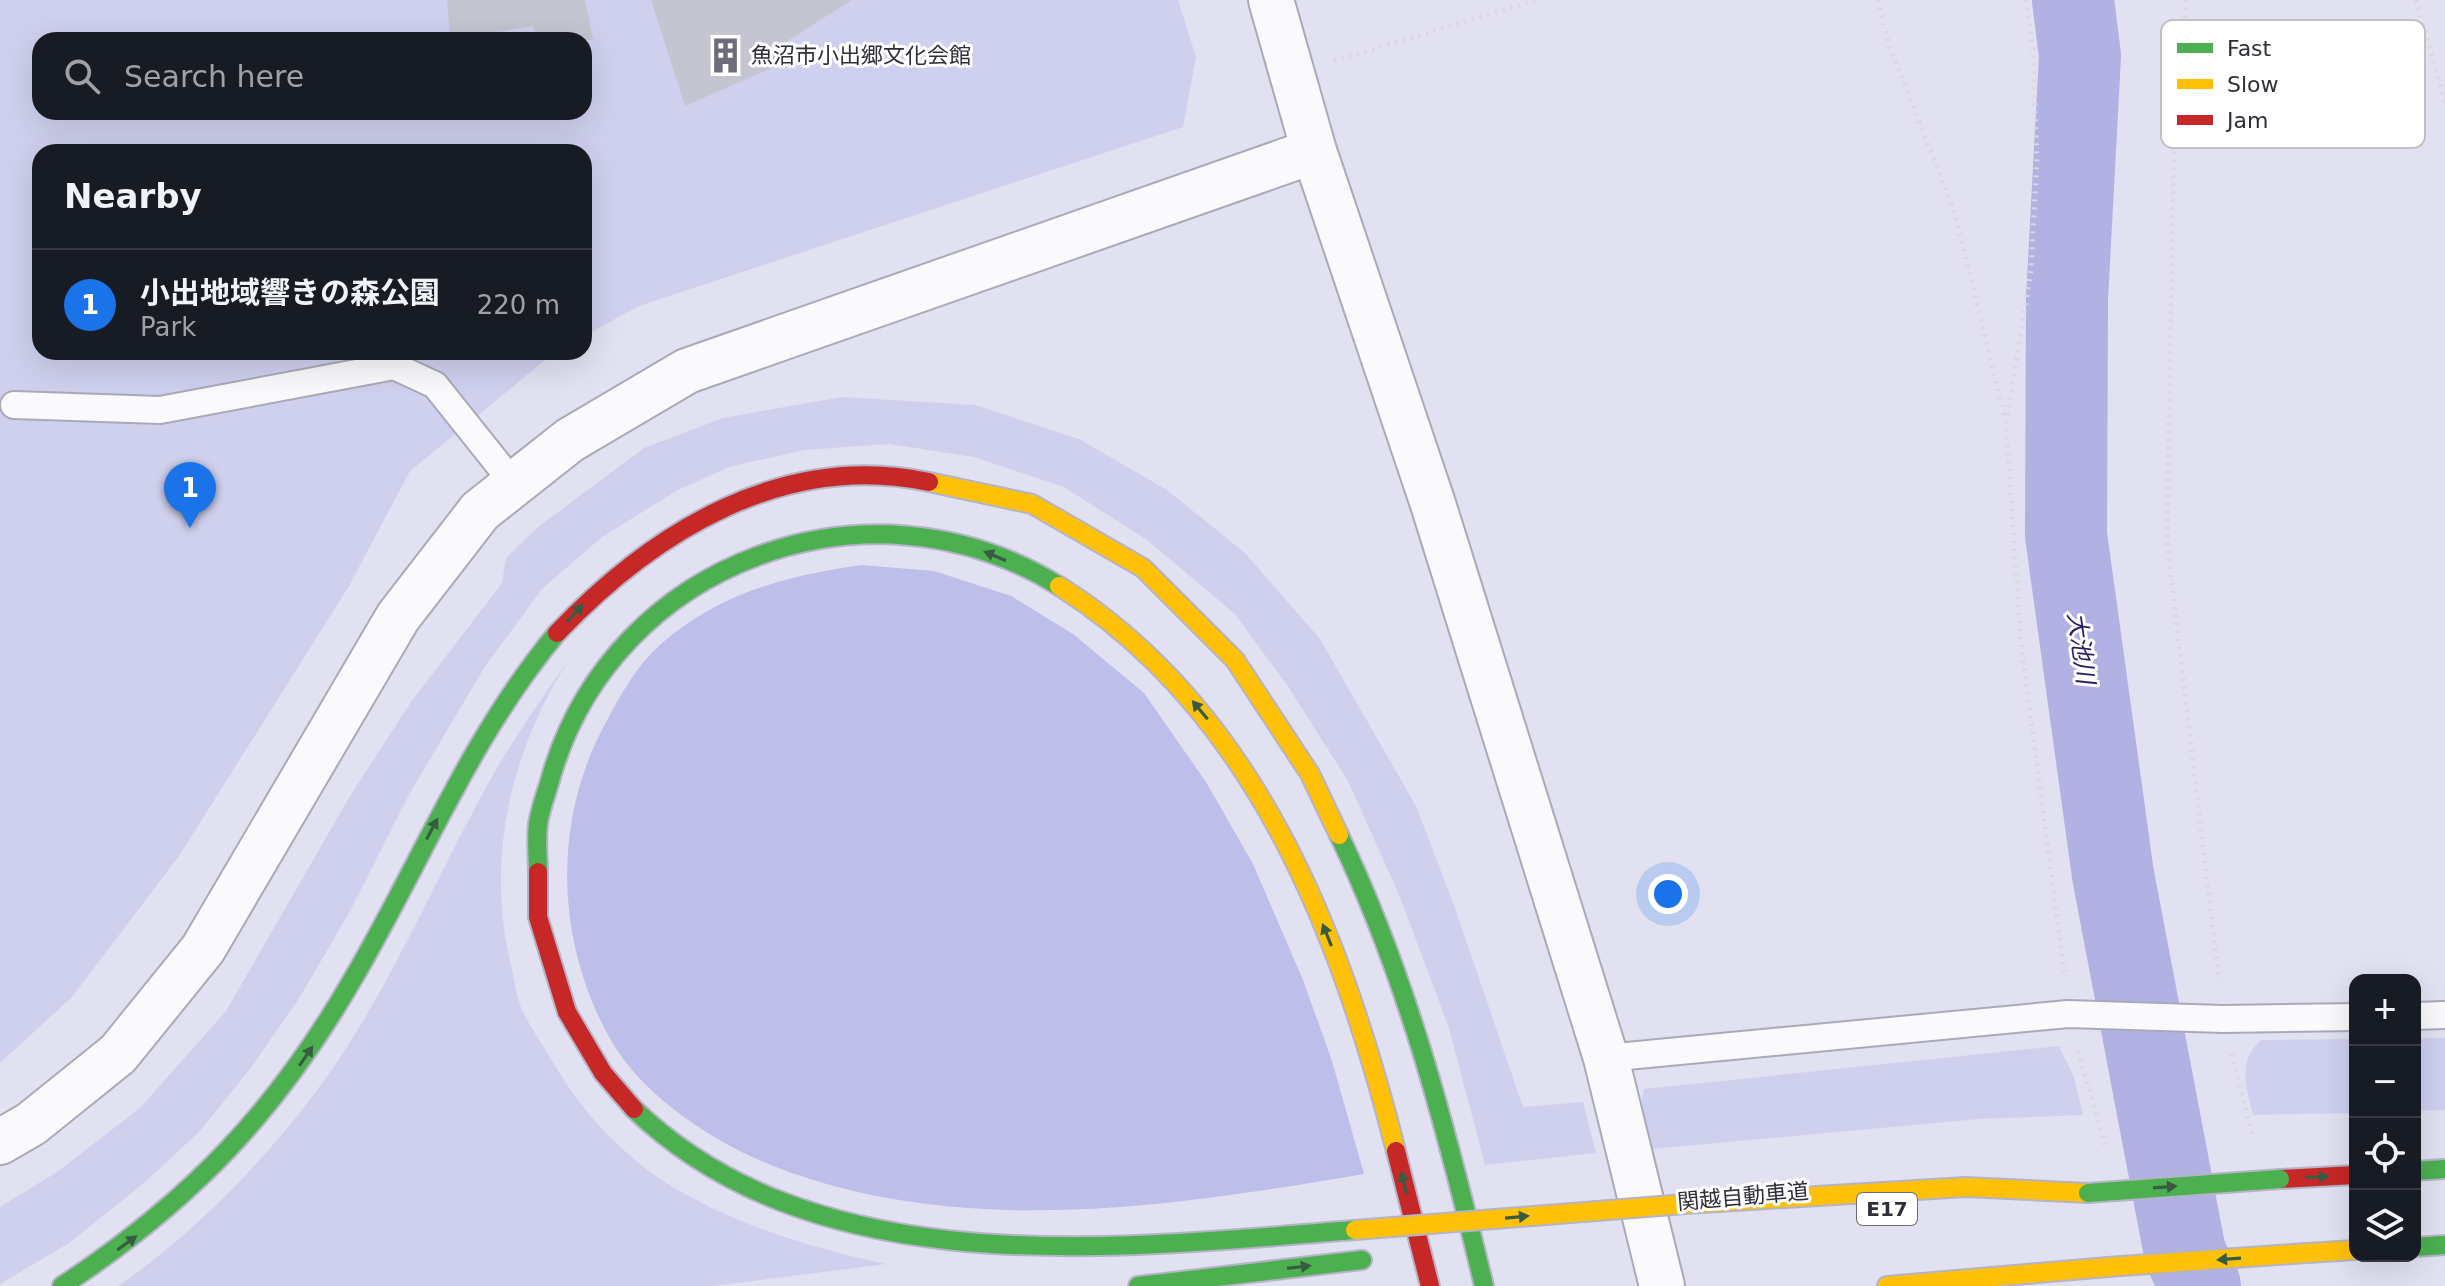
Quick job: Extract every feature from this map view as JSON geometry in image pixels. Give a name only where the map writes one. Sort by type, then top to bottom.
[{"type":"highway","points":[[62,1286],[161,1217],[217,1167],[265,1115],[347,992],[472,754],[510,694],[552,637],[597,590],[644,551],[694,518],[750,493],[813,479],[877,475],[938,478],[1003,494],[1063,517],[1115,548],[1160,583],[1208,630],[1254,686],[1296,749],[1336,819],[1375,907],[1428,1058],[1484,1286]]},
{"type":"highway","points":[[1430,1286],[1376,1076],[1347,987],[1316,909],[1283,839],[1208,718],[1122,627],[1079,596],[986,551],[937,539],[882,534],[833,535],[785,545],[746,560],[684,592],[640,626],[602,667],[568,725],[551,763],[537,814],[532,867],[536,919],[551,978],[577,1034],[612,1087],[657,1133],[709,1171],[771,1202],[843,1224],[920,1240],[1089,1249],[1355,1230],[1685,1204],[1966,1187],[2088,1193]]},
{"type":"highway","points":[[2421,1171],[2445,1169]]},
{"type":"highway","name":"関越自動車道","points":[[1747,1219],[2349,1175]]},
{"type":"highway","name":"関越自動車道","points":[[1624,1231],[1670,1226]]},
{"type":"highway","points":[[1408,1255],[1501,1245]]},
{"type":"highway","points":[[2421,1247],[2445,1245]]},
{"type":"highway","points":[[1887,1286],[2349,1250]]},
{"type":"highway","points":[[1138,1286],[1370,1259]]},
{"type":"street","points":[[1271,0],[1295,73],[1314,151],[1433,504],[1606,1058],[1662,1286]]},
{"type":"street","points":[[0,1142],[31,1124],[118,1054],[203,949],[398,617],[480,511],[570,440],[687,371],[1314,151]]},
{"type":"lane","points":[[14,405],[160,410],[394,366],[435,385],[514,484]]},
{"type":"lane","points":[[1606,1058],[2068,1014],[2223,1019],[2349,1017]]},
{"type":"lane","points":[[2421,1016],[2445,1015]]},
{"type":"path","points":[[1295,73],[1536,0]]},
{"type":"path","points":[[1878,0],[1889,45],[1954,210],[2006,424],[2021,644],[2062,940],[2068,1014],[2109,1159]]},
{"type":"path","points":[[2006,424],[2031,270],[2037,158],[2033,48],[2026,0]]},
{"type":"path","points":[[2184,20],[2186,0]]},
{"type":"path","points":[[2416,0],[2422,20]]},
{"type":"path","points":[[2425,32],[2445,102]]},
{"type":"path","points":[[2174,148],[2167,543],[2223,1019],[2256,1152]]},
{"type":"shaded area","points":[[0,0],[1178,0],[1196,57],[1183,127],[639,306],[592,332],[592,144],[32,144],[32,360],[545,360],[410,471],[349,586],[179,856],[72,997],[0,1063]]},
{"type":"shaded area","points":[[842,397],[975,405],[1079,439],[1167,490],[1245,553],[1320,639],[1416,806],[1455,908],[1523,1107],[1583,1102],[1596,1153],[1485,1165],[1449,1028],[1400,897],[1348,781],[1289,688],[1235,614],[1147,540],[1064,487],[974,457],[889,444],[804,450],[729,467],[678,490],[602,537],[542,589],[484,668],[411,791],[349,913],[298,1000],[250,1069],[200,1131],[144,1183],[69,1243],[0,1284],[0,1207],[57,1172],[140,1108],[226,1011],[350,796],[411,702],[502,583],[506,558],[538,527],[644,448],[723,418]]},
{"type":"shaded area","points":[[861,565],[934,571],[1011,596],[1073,634],[1144,693],[1206,782],[1253,864],[1303,980],[1332,1061],[1364,1174],[1211,1198],[1133,1206],[1055,1210],[977,1209],[900,1200],[825,1184],[752,1157],[713,1136],[674,1109],[624,1060],[594,1005],[580,967],[571,927],[567,886],[568,845],[575,805],[586,766],[603,728],[643,663],[683,626],[730,599],[780,581]]},
{"type":"shaded area","points":[[570,658],[532,730],[509,806],[503,845],[501,884],[504,925],[523,1012],[589,1114],[632,1158],[665,1182],[717,1210],[772,1233],[886,1264],[714,1286],[118,1286],[152,1261],[218,1203],[280,1137],[334,1066],[389,976],[497,768]]},
{"type":"shaded area","points":[[2421,1038],[2445,1038],[2445,1110],[2421,1111]]},
{"type":"shaded area","points":[[2349,1039],[2349,1113],[2253,1115],[2245,1075],[2253,1048],[2261,1040]]},
{"type":"shaded area","points":[[2059,1046],[2074,1077],[2083,1115],[1979,1119],[1651,1149],[1641,1104],[1644,1089]]},
{"type":"building","points":[[447,0],[585,0],[591,32],[535,32],[533,26],[497,32],[449,32]]},
{"type":"building","name":"魚沼市小出郷文化会館","points":[[651,0],[852,0],[778,47],[786,62],[685,106]]},
{"type":"waterway","name":"大池川","points":[[2073,0],[2080,56],[2067,299],[2066,535],[2113,875],[2185,1253],[2200,1286]]},
{"type":"traffic: fast","points":[[538,872],[540,812],[551,777],[583,702],[630,639],[689,591],[757,556],[831,538],[908,536],[985,551],[1059,586]]},
{"type":"traffic: fast","points":[[62,1286],[151,1221],[191,1186],[228,1150],[294,1070],[354,977],[472,757],[526,673],[557,633]]},
{"type":"traffic: fast","points":[[1339,835],[1386,945],[1424,1057],[1484,1286]]},
{"type":"traffic: fast","points":[[634,1109],[708,1166],[791,1205],[881,1230],[975,1243],[1072,1246],[1169,1244],[1355,1230]]},
{"type":"traffic: fast","points":[[2421,1171],[2445,1169]]},
{"type":"traffic: fast","points":[[2088,1193],[2280,1179]]},
{"type":"traffic: fast","points":[[2421,1247],[2445,1245]]},
{"type":"traffic: fast","points":[[1138,1286],[1362,1260]]},
{"type":"traffic: slow","points":[[929,482],[1032,504],[1143,568],[1235,660],[1310,774],[1339,835]]},
{"type":"traffic: slow","points":[[1059,586],[1128,637],[1187,696],[1238,762],[1281,834],[1317,910],[1348,989],[1396,1151]]},
{"type":"traffic: slow","points":[[1685,1204],[1966,1187],[2088,1193]]},
{"type":"traffic: slow","points":[[1355,1230],[1685,1204]]},
{"type":"traffic: slow","points":[[2307,1253],[2349,1250]]},
{"type":"traffic: slow","points":[[2108,1267],[2307,1253]]},
{"type":"traffic: slow","points":[[1887,1286],[2108,1267]]},
{"type":"traffic: jam","points":[[557,633],[635,562],[678,533],[724,508],[772,490],[823,478],[875,475],[929,482]]},
{"type":"traffic: jam","points":[[538,872],[538,917],[567,1012],[603,1073],[634,1109]]},
{"type":"traffic: jam","points":[[1396,1151],[1430,1286]]},
{"type":"traffic: jam","points":[[2280,1179],[2349,1175]]},
{"type":"place","name":"魚沼市小出郷文化会館","points":[[725,55]]},
{"type":"place","name":"小出地域響きの森公園","points":[[190,528]]}]
